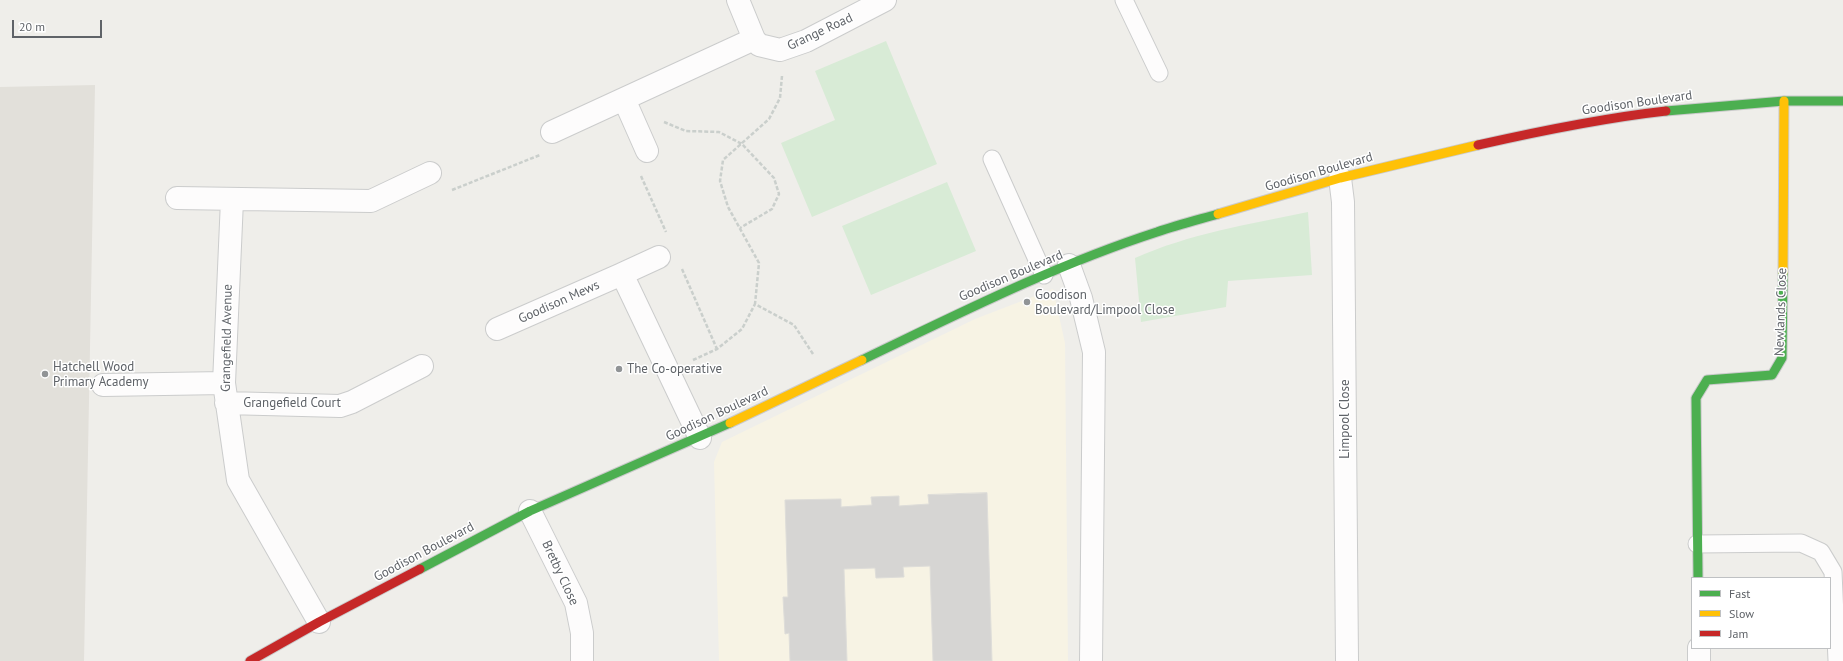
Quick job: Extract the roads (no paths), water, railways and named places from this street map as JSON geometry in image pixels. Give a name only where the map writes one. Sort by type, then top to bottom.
[{"type":"street","points":[[552,132],[754,39],[738,0]]},
{"type":"street","name":"Grange Road","points":[[754,39],[759,45],[780,50],[806,41],[885,0]]},
{"type":"street","points":[[624,99],[647,151]]},
{"type":"street","name":"Goodison Boulevard","points":[[250,661],[319,622],[530,511],[700,438],[972,307],[1044,275],[1156,232],[1340,178],[1518,136],[1631,115],[1698,107],[1784,101],[1843,101]]},
{"type":"street","name":"Newlands Close","points":[[1698,577],[1696,544],[1696,398],[1707,380],[1772,375],[1782,358],[1784,101]]},
{"type":"street","points":[[178,198],[371,201],[430,173]]},
{"type":"street","name":"Limpool Close","points":[[1340,178],[1343,202],[1347,660]]},
{"type":"street","name":"Grangefield Avenue","points":[[232,200],[225,393],[238,480],[319,622]]},
{"type":"street","name":"Goodison Mews","points":[[497,330],[666,253]]},
{"type":"street","points":[[1069,265],[1081,298],[1094,352],[1091,661]]},
{"type":"street","points":[[622,274],[700,438]]},
{"type":"street","name":"Grangefield Court","points":[[103,385],[225,393],[340,406],[352,402],[422,366]]},
{"type":"street","name":"Bretby Close","points":[[530,511],[576,603],[582,632],[582,661]]},
{"type":"street","points":[[1699,649],[1699,661]]},
{"type":"lane","points":[[1124,0],[1159,73]]},
{"type":"lane","points":[[992,159],[1044,275]]},
{"type":"lane","points":[[1696,544],[1800,543],[1821,552],[1833,572],[1837,660],[1843,659]]},
{"type":"place","name":"Goodison Boulevard/Limpool Close","points":[[1027,302]]},
{"type":"place","name":"The Co-operative","points":[[619,369]]},
{"type":"place","name":"Hatchell Wood Primary Academy","points":[[45,374]]}]
